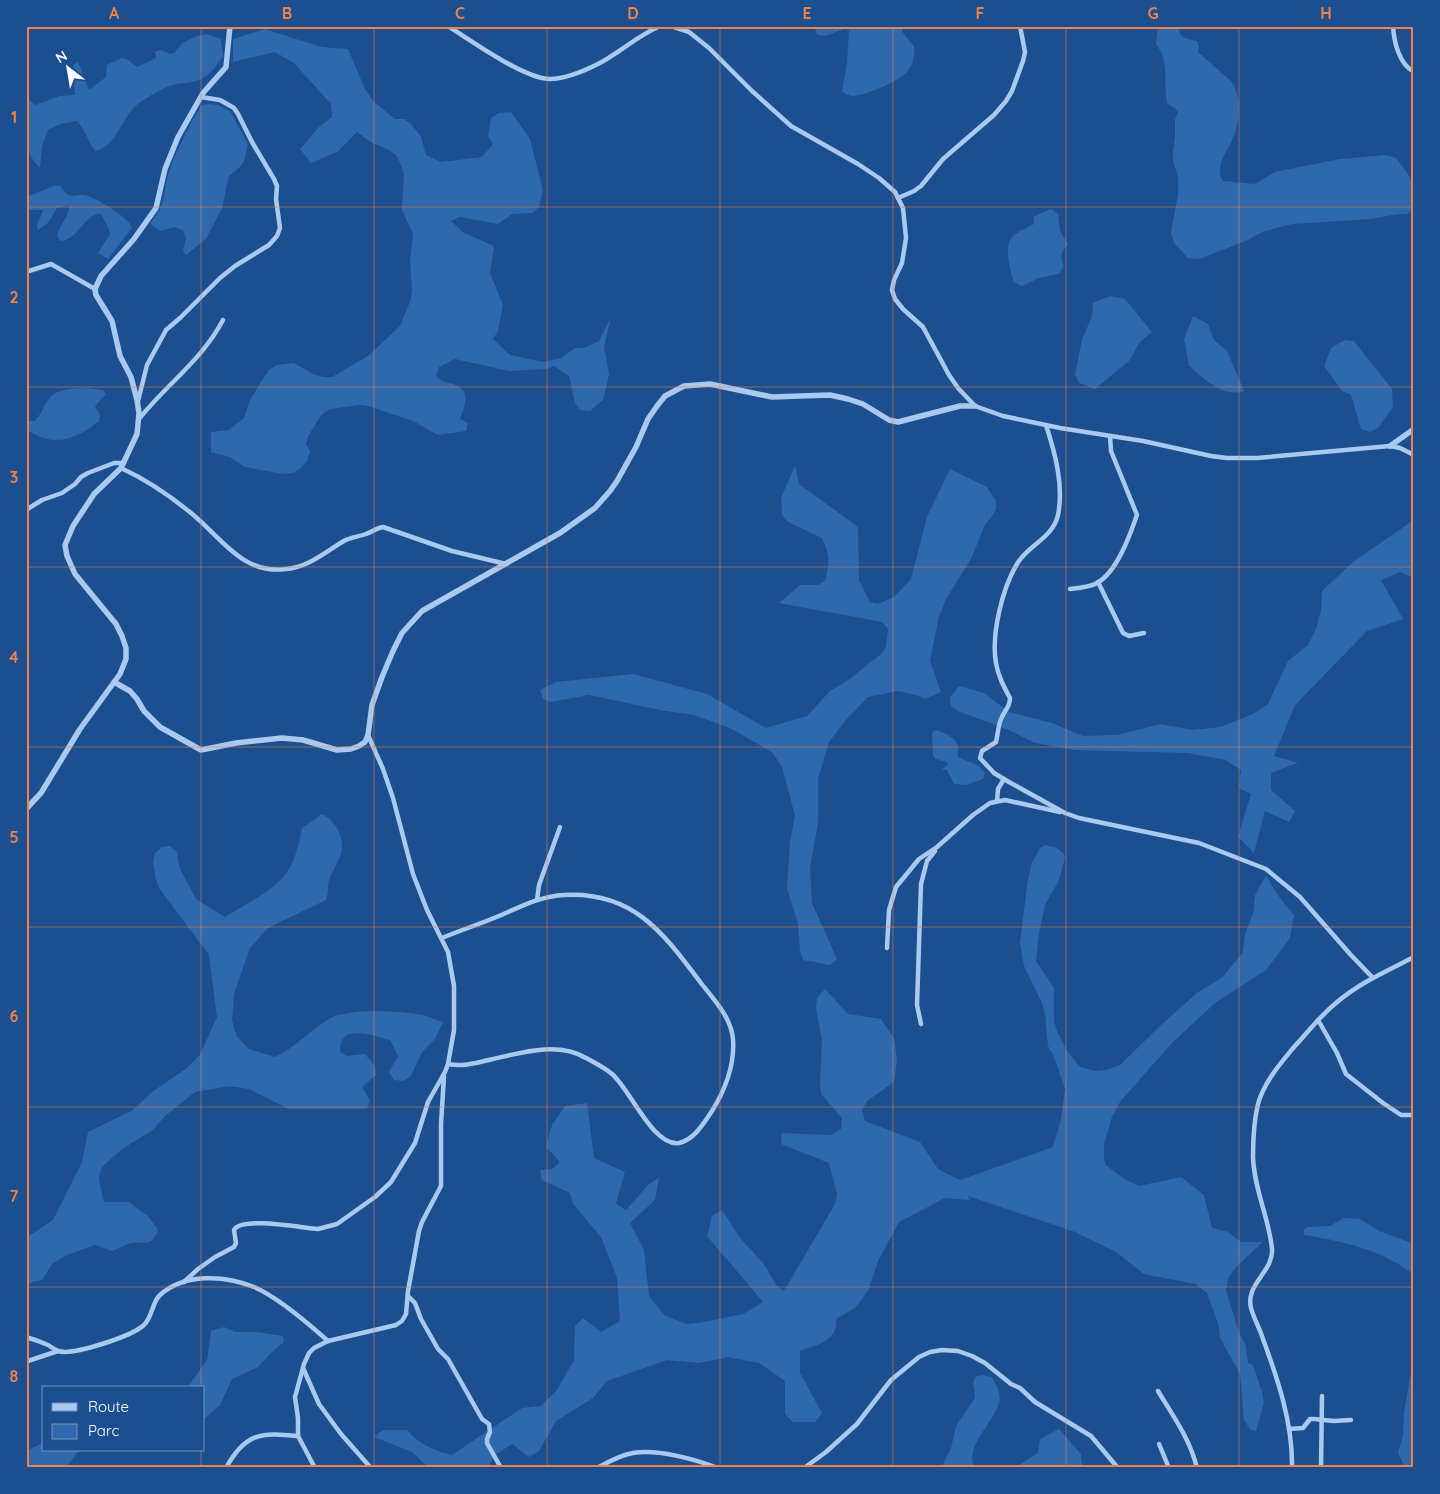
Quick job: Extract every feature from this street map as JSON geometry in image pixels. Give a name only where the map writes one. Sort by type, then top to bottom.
[{"type":"street","points":[[138,404],[131,378],[120,356],[112,321],[96,295],[95,289],[101,276],[134,239],[156,208],[160,196],[162,177],[185,123],[201,97],[226,67],[230,26]]},
{"type":"street","points":[[448,26],[522,70],[539,78],[550,79],[565,77],[598,64],[625,45],[660,26]]},
{"type":"street","points":[[671,26],[689,32],[709,48],[752,91],[791,126],[868,170],[890,188],[903,208],[906,221],[906,238],[902,264],[894,280],[892,290],[894,299],[923,327],[948,375],[975,406]]},
{"type":"street","points":[[898,198],[922,186],[943,159],[994,115],[1006,101],[1012,91],[1025,52],[1020,26]]},
{"type":"street","points":[[1393,26],[1396,49],[1403,62],[1414,72]]},
{"type":"street","points":[[26,809],[40,793],[80,729],[114,682],[126,660],[126,648],[122,636],[106,612],[75,574],[67,556],[65,545],[73,526],[94,494],[123,466],[137,434],[138,404],[147,365],[166,330],[220,278],[235,266],[269,245],[277,236],[280,228],[276,199],[277,186],[238,114],[234,108],[220,100],[201,97]]},
{"type":"street","points":[[29,271],[50,264],[95,289]]},
{"type":"street","points":[[138,419],[201,354],[223,320]]},
{"type":"street","points":[[114,682],[130,691],[144,711],[160,726],[201,750],[236,743],[282,738],[303,740],[337,750],[351,749],[364,742],[368,735],[375,695],[382,677],[402,633],[422,611],[572,526],[595,508],[610,492],[636,447],[648,419],[657,406],[665,396],[684,386],[710,384],[772,397],[830,395],[863,404],[889,420],[898,422],[960,406],[975,406],[1003,416],[1046,425],[1143,441],[1211,456],[1241,459],[1390,446],[1414,454]]},
{"type":"street","points":[[1046,425],[1059,472],[1058,516],[1049,531],[1017,563],[998,608],[995,662],[1010,698],[1010,706],[1001,718],[996,742],[982,751],[980,758],[994,773],[1065,813]]},
{"type":"street","points":[[1390,446],[1414,429]]},
{"type":"street","points":[[1070,589],[1098,582],[1116,562],[1128,542],[1137,515],[1111,451],[1110,436]]},
{"type":"street","points":[[26,510],[42,500],[62,493],[88,473],[114,463],[123,466],[165,492],[194,515],[230,551],[247,562],[260,567],[286,570],[299,566],[323,556],[350,538],[383,527],[452,551],[506,564]]},
{"type":"street","points":[[1098,582],[1123,632],[1128,636],[1144,633]]},
{"type":"street","points":[[184,1282],[214,1257],[234,1247],[236,1243],[234,1230],[236,1226],[252,1223],[318,1229],[326,1228],[337,1224],[375,1197],[391,1182],[409,1155],[415,1143],[428,1102],[448,1064],[454,1030],[454,986],[448,952],[427,910],[413,874],[383,770],[368,735]]},
{"type":"street","points":[[997,801],[998,789],[1004,779]]},
{"type":"street","points":[[921,1024],[917,1005],[922,884],[927,861],[937,848],[973,815],[990,803],[997,801],[1014,801],[1079,818],[1199,843],[1266,869],[1300,897],[1373,978]]},
{"type":"street","points":[[537,900],[539,884],[560,827]]},
{"type":"street","points":[[887,948],[889,910],[896,888],[919,859],[937,848]]},
{"type":"street","points":[[442,938],[537,900],[564,895],[604,899],[620,903],[655,926],[680,955],[723,1012],[730,1025],[733,1040],[732,1062],[725,1088],[700,1127],[688,1139],[678,1143],[665,1139],[655,1132],[613,1075],[584,1056],[555,1049],[467,1065],[448,1064]]},
{"type":"street","points":[[1292,1468],[1293,1447],[1289,1429],[1274,1371],[1251,1306],[1251,1292],[1269,1262],[1272,1253],[1266,1218],[1255,1177],[1253,1156],[1258,1104],[1268,1080],[1318,1020],[1336,1003],[1373,978],[1414,957]]},
{"type":"street","points":[[1318,1020],[1337,1052],[1346,1074],[1383,1103],[1401,1114],[1414,1115]]},
{"type":"street","points":[[315,1468],[298,1436],[295,1397],[303,1368],[309,1353],[314,1348],[328,1341],[396,1325],[402,1321],[406,1314],[422,1222],[441,1186],[441,1124],[445,1072]]},
{"type":"street","points":[[28,1361],[58,1351],[84,1348],[112,1341],[128,1334],[144,1325],[153,1312],[159,1296],[169,1288],[184,1282],[209,1278],[232,1281],[255,1288],[299,1317],[328,1341]]},
{"type":"street","points":[[408,1296],[415,1303],[421,1319],[448,1359],[482,1419],[489,1424],[490,1432],[487,1443],[501,1468]]},
{"type":"street","points":[[26,1337],[58,1351]]},
{"type":"street","points":[[804,1468],[826,1452],[857,1424],[891,1380],[919,1357],[930,1352],[942,1350],[958,1351],[985,1363],[1011,1384],[1020,1388],[1035,1402],[1092,1436],[1118,1468]]},
{"type":"street","points":[[303,1368],[319,1404],[341,1434],[371,1468]]},
{"type":"street","points":[[1158,1391],[1182,1430],[1192,1451],[1196,1468]]},
{"type":"street","points":[[1322,1396],[1322,1468]]},
{"type":"street","points":[[1289,1429],[1298,1430],[1305,1426],[1310,1419],[1351,1420]]},
{"type":"street","points":[[226,1468],[240,1446],[251,1439],[266,1435],[298,1436]]},
{"type":"street","points":[[1159,1444],[1170,1468]]},
{"type":"street","points":[[596,1468],[631,1453],[642,1452],[664,1454],[718,1468]]},
{"type":"green space","points":[[814,26],[902,26],[903,33],[914,46],[913,60],[907,72],[890,84],[865,94],[853,96],[843,92],[849,31],[846,28],[826,36],[817,35]]},
{"type":"green space","points":[[1158,26],[1179,26],[1180,33],[1187,39],[1197,41],[1199,46],[1198,52],[1232,82],[1235,88],[1239,110],[1233,138],[1222,160],[1220,170],[1223,181],[1255,184],[1275,172],[1340,159],[1386,155],[1396,158],[1408,174],[1414,188],[1414,203],[1410,211],[1407,214],[1371,219],[1292,224],[1262,232],[1248,240],[1199,259],[1188,258],[1174,243],[1171,232],[1178,195],[1178,177],[1173,160],[1173,152],[1175,119],[1178,112],[1167,102],[1165,65],[1156,44]]},
{"type":"green space","points":[[265,29],[321,47],[348,49],[365,89],[374,102],[395,119],[404,119],[411,124],[421,137],[426,155],[441,162],[482,157],[493,144],[488,136],[491,118],[499,113],[511,112],[530,139],[543,190],[539,207],[532,213],[512,214],[498,224],[460,217],[451,221],[464,233],[494,246],[490,273],[503,305],[498,331],[493,339],[510,355],[544,362],[561,358],[575,348],[584,348],[599,341],[611,317],[604,347],[609,374],[603,400],[590,411],[580,410],[575,403],[569,376],[554,366],[546,369],[509,371],[455,359],[439,367],[436,376],[444,382],[462,389],[465,401],[460,419],[468,423],[466,431],[438,435],[413,421],[368,406],[359,405],[330,409],[322,414],[308,436],[306,444],[310,452],[307,461],[293,473],[283,474],[245,467],[230,457],[211,452],[211,432],[229,430],[244,418],[250,400],[269,370],[277,365],[294,363],[315,375],[332,377],[368,356],[400,326],[411,299],[410,262],[413,234],[402,210],[404,173],[397,156],[389,150],[372,143],[357,132],[337,152],[311,163],[300,149],[319,127],[332,117],[331,104],[294,63],[275,52],[233,62],[233,39]]},
{"type":"green space","points":[[207,34],[221,39],[223,56],[207,76],[196,81],[172,85],[138,104],[127,116],[109,143],[95,151],[77,121],[60,124],[48,130],[42,146],[40,167],[34,161],[27,145],[25,125],[26,97],[35,105],[60,96],[75,95],[73,65],[78,62],[89,90],[106,77],[107,65],[122,58],[137,67],[156,58],[155,52],[160,50],[171,54],[188,40]]},
{"type":"green space","points":[[202,105],[218,105],[230,111],[248,144],[244,161],[229,176],[222,208],[206,239],[186,255],[183,251],[186,238],[183,230],[174,227],[161,231],[150,224],[160,209],[174,158],[193,119]]},
{"type":"green space","points":[[54,186],[60,186],[70,196],[83,195],[93,198],[106,205],[130,224],[132,228],[108,259],[98,253],[110,234],[101,214],[91,217],[73,236],[60,241],[57,236],[68,213],[69,205],[57,208],[48,223],[38,230],[37,225],[43,210],[26,210],[26,197]]},
{"type":"green space","points":[[1051,209],[1058,214],[1060,231],[1068,244],[1062,255],[1064,266],[1059,274],[1039,278],[1022,286],[1014,282],[1011,271],[1008,258],[1010,240],[1017,233],[1034,224],[1033,217]]},
{"type":"green space","points":[[1110,296],[1125,299],[1152,332],[1139,343],[1130,360],[1095,389],[1079,383],[1075,374],[1082,340],[1092,316],[1093,303]]},
{"type":"green space","points":[[1193,316],[1208,324],[1214,340],[1227,351],[1244,391],[1228,392],[1221,390],[1189,366],[1184,339]]},
{"type":"green space","points":[[1345,340],[1354,341],[1392,389],[1393,407],[1378,428],[1370,432],[1361,429],[1351,395],[1342,391],[1324,366],[1331,348]]},
{"type":"green space","points":[[86,388],[103,390],[106,394],[95,406],[100,415],[99,421],[91,427],[74,437],[56,440],[47,439],[26,431],[26,421],[35,421],[51,396],[55,393]]},
{"type":"green space","points":[[795,466],[799,484],[858,527],[859,580],[870,602],[878,604],[894,597],[911,579],[927,517],[950,469],[987,487],[996,501],[996,509],[985,525],[971,559],[946,599],[939,617],[930,661],[941,692],[925,699],[898,691],[868,697],[846,720],[829,742],[818,779],[818,823],[810,868],[812,903],[837,959],[830,965],[803,960],[800,951],[798,924],[787,888],[790,842],[795,816],[782,767],[772,752],[730,728],[694,715],[589,695],[551,702],[543,699],[540,690],[556,682],[633,674],[707,694],[766,728],[807,716],[830,691],[847,681],[881,654],[886,647],[888,629],[882,622],[779,603],[800,585],[818,585],[825,581],[828,563],[828,554],[822,538],[788,522],[782,515],[781,498]]},
{"type":"green space","points":[[1414,520],[1414,578],[1400,572],[1381,580],[1403,619],[1367,631],[1295,705],[1274,756],[1298,763],[1271,773],[1271,790],[1295,811],[1289,822],[1265,811],[1254,853],[1238,837],[1251,794],[1239,788],[1241,770],[1225,760],[1188,753],[1075,750],[1035,743],[1011,731],[958,711],[951,706],[950,697],[959,686],[984,693],[1009,712],[1052,723],[1083,736],[1118,735],[1160,724],[1193,730],[1220,727],[1253,714],[1268,704],[1288,661],[1308,645],[1316,629],[1321,610],[1322,591],[1354,561]]},
{"type":"green space","points":[[935,730],[944,733],[956,741],[958,757],[979,766],[985,773],[983,779],[966,785],[954,784],[947,770],[942,769],[948,764],[947,762],[936,759],[933,756],[932,733]]},
{"type":"green space","points":[[322,814],[330,819],[342,842],[342,851],[329,880],[326,900],[268,928],[250,948],[234,994],[232,1020],[237,1037],[249,1049],[275,1057],[289,1049],[329,1019],[347,1013],[386,1011],[421,1015],[443,1022],[435,1039],[422,1052],[411,1076],[404,1081],[394,1080],[389,1072],[398,1056],[390,1040],[358,1033],[345,1037],[341,1043],[340,1052],[347,1056],[365,1054],[375,1066],[376,1075],[362,1087],[370,1101],[367,1109],[289,1109],[249,1089],[229,1086],[195,1092],[165,1116],[153,1130],[122,1149],[102,1167],[99,1177],[104,1202],[129,1202],[149,1217],[158,1230],[152,1240],[146,1243],[128,1244],[112,1251],[95,1245],[67,1255],[52,1264],[42,1280],[26,1284],[26,1238],[53,1220],[82,1162],[88,1132],[133,1110],[152,1092],[187,1068],[200,1055],[217,1017],[209,955],[159,888],[153,862],[155,853],[162,847],[170,846],[177,852],[180,869],[196,899],[225,917],[267,892],[281,879],[293,862],[302,828]]},
{"type":"green space","points":[[1045,845],[1055,847],[1063,853],[1065,858],[1059,880],[1045,905],[1036,961],[1054,988],[1054,1021],[1057,1031],[1067,1051],[1080,1067],[1095,1071],[1106,1070],[1120,1065],[1198,992],[1222,978],[1243,952],[1245,934],[1253,913],[1255,895],[1266,875],[1277,894],[1294,915],[1290,938],[1266,970],[1215,1003],[1171,1044],[1120,1102],[1112,1117],[1104,1144],[1104,1160],[1106,1165],[1124,1179],[1139,1186],[1181,1177],[1204,1195],[1212,1228],[1228,1232],[1241,1242],[1263,1242],[1234,1269],[1228,1279],[1226,1291],[1239,1332],[1246,1346],[1248,1363],[1253,1365],[1262,1392],[1264,1403],[1256,1431],[1250,1429],[1244,1420],[1240,1374],[1220,1338],[1219,1326],[1207,1293],[1195,1284],[1144,1274],[1116,1252],[1075,1232],[968,1196],[970,1200],[945,1198],[899,1222],[878,1261],[868,1291],[855,1308],[836,1319],[834,1333],[826,1341],[800,1351],[800,1373],[822,1413],[815,1422],[793,1422],[785,1414],[785,1381],[759,1363],[728,1357],[699,1363],[667,1360],[607,1381],[593,1398],[556,1421],[539,1451],[529,1457],[512,1444],[494,1456],[488,1468],[429,1468],[412,1452],[374,1437],[383,1430],[407,1430],[427,1446],[452,1455],[522,1408],[541,1406],[557,1390],[574,1360],[575,1326],[583,1318],[601,1332],[620,1321],[617,1278],[601,1237],[573,1204],[570,1193],[542,1180],[540,1170],[552,1169],[560,1162],[546,1147],[552,1125],[565,1106],[587,1103],[594,1158],[625,1172],[616,1204],[626,1210],[649,1184],[659,1178],[655,1200],[630,1223],[644,1250],[649,1296],[664,1315],[686,1324],[698,1323],[743,1314],[763,1302],[707,1236],[712,1216],[722,1210],[741,1239],[764,1264],[776,1285],[784,1291],[835,1204],[837,1194],[829,1163],[781,1144],[782,1133],[830,1135],[841,1129],[842,1118],[821,1094],[822,1041],[816,1008],[817,998],[825,989],[848,1014],[881,1019],[894,1038],[897,1060],[894,1082],[867,1101],[862,1110],[865,1121],[920,1142],[938,1169],[960,1180],[1053,1147],[1061,1119],[1065,1089],[1054,1057],[1048,1046],[1045,1014],[1042,1003],[1024,966],[1020,943],[1028,879],[1032,863],[1040,848]]},
{"type":"green space","points":[[1344,1218],[1360,1219],[1379,1231],[1414,1244],[1414,1275],[1402,1266],[1376,1253],[1333,1240],[1304,1235],[1304,1229],[1308,1227],[1330,1226]]},
{"type":"green space","points":[[224,1327],[236,1332],[257,1332],[283,1336],[284,1342],[258,1367],[232,1379],[220,1405],[205,1418],[205,1386],[188,1386],[207,1360],[211,1331]]},
{"type":"green space","points":[[1414,1354],[1414,1468],[1405,1468],[1398,1453],[1403,1436],[1404,1413]]},
{"type":"green space","points":[[982,1375],[992,1377],[1000,1396],[996,1410],[973,1450],[974,1466],[983,1468],[941,1468],[951,1448],[956,1426],[975,1398],[973,1384],[975,1377]]},
{"type":"green space","points":[[1059,1429],[1081,1454],[1084,1468],[1014,1468],[1038,1453],[1040,1439]]},
{"type":"green space","points":[[42,1443],[42,1452],[78,1452],[66,1468],[26,1468],[26,1451]]}]
